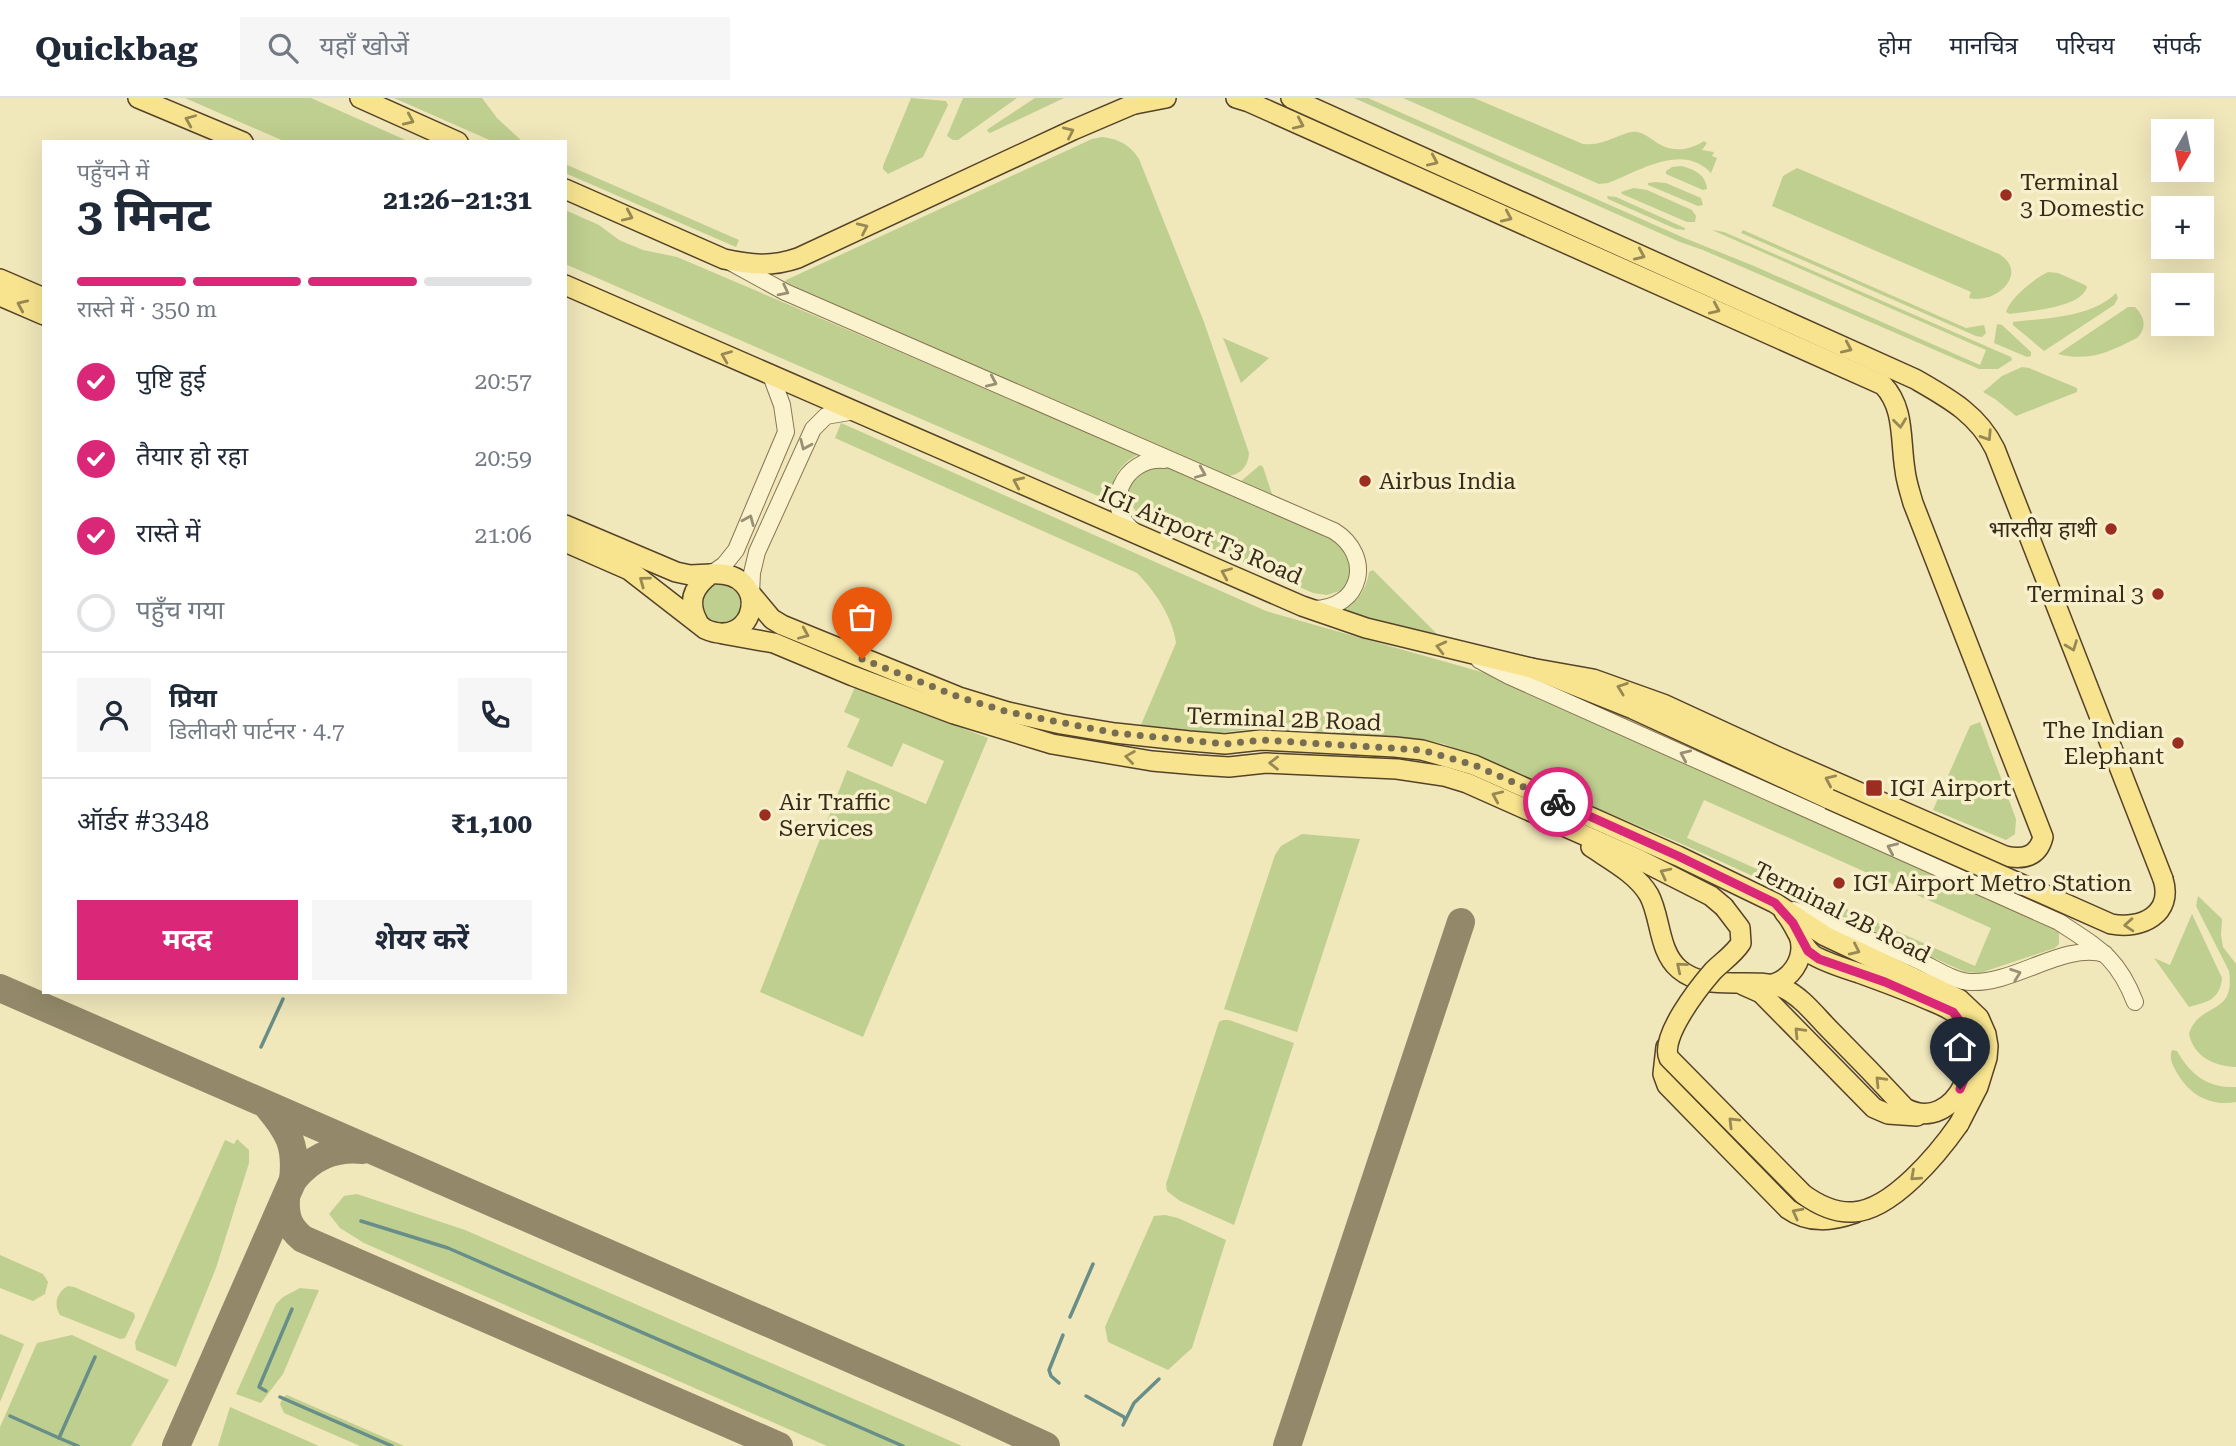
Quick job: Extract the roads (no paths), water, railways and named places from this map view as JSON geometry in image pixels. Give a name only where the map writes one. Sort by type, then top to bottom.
[{"type":"main road","points":[[138,98],[238,140]]},
{"type":"main road","points":[[360,98],[454,140]]},
{"type":"main road","points":[[567,190],[724,258],[765,265],[782,264],[1073,130],[1141,101],[1166,98]]},
{"type":"main road","points":[[1236,98],[1883,385],[1890,392],[1898,411],[1905,471],[1913,503],[2034,810],[2043,837],[2042,842],[2035,853],[2021,859],[2004,856],[1653,700],[1593,678],[1531,668]]},
{"type":"main road","name":"IGI Airport T3 Road","points":[[567,286],[1302,606],[1366,628],[1531,668],[1633,709],[2111,925],[2141,924],[2156,915],[2164,900],[2163,879],[1996,449],[1971,415],[1948,397],[1915,379],[1291,98]]},
{"type":"main road","points":[[0,279],[42,297]]},
{"type":"main road","points":[[0,296],[42,314]]},
{"type":"main road","points":[[567,526],[668,569],[690,575],[731,575],[740,579],[751,594],[752,605],[746,621],[740,628],[723,634],[705,629],[629,570],[567,543]]},
{"type":"main road","points":[[698,622],[691,605],[693,595],[697,587],[711,574]]},
{"type":"main road","name":"Terminal 2B Road","points":[[723,634],[774,643],[942,710],[1052,744],[1140,759],[1198,765],[1229,767],[1266,762],[1421,772],[1467,783],[1560,823],[1711,896],[1724,907],[1740,928],[1741,943],[1699,989],[1671,1032],[1666,1047],[1669,1058],[1803,1194],[1812,1201],[1838,1211],[1863,1210],[1887,1198],[1923,1169],[1959,1124],[1978,1087],[1987,1058],[1986,1034],[1973,1010],[1959,999],[1825,936],[1775,903],[1474,765],[1446,756],[1395,747],[1261,740],[1225,744],[1189,741],[1115,733],[1008,712],[959,697],[782,625],[772,619],[751,594]]},
{"type":"main road","points":[[1189,741],[1199,748],[1198,765]]},
{"type":"main road","points":[[1560,823],[1645,888],[1653,905],[1665,949],[1678,968],[1689,975],[1716,983],[1780,987],[1799,999],[1905,1108],[1913,1112],[1932,1114]]},
{"type":"main road","points":[[1740,985],[1761,993],[1874,1108],[1897,1115],[1932,1114],[1941,1111],[1953,1101],[1970,1065],[1971,1040],[1960,1018],[1947,1008],[1909,992],[1819,959],[1808,951],[1793,923],[1775,903]]},
{"type":"main road","points":[[1769,985],[1785,979],[1796,965],[1801,949],[1800,939]]},
{"type":"street","points":[[724,258],[785,292],[1345,537],[1358,559],[1356,584],[1349,595],[1327,608],[1302,606]]},
{"type":"street","points":[[711,574],[731,559],[736,550],[786,432],[782,405],[770,373]]},
{"type":"street","points":[[751,594],[757,552],[813,429],[826,416],[857,411]]},
{"type":"street","points":[[1143,537],[1131,530],[1123,518],[1118,505],[1122,484],[1135,467],[1147,461],[1161,459],[1175,462]]},
{"type":"street","points":[[1468,654],[1509,676],[2059,922],[2106,954],[2121,970],[2136,1002]]},
{"type":"street","points":[[1775,903],[1834,924],[1967,982],[1997,981],[2063,957],[2086,952],[2106,954]]},
{"type":"street","points":[[2059,922],[2071,941],[2071,947],[2063,957]]},
{"type":"waterway","points":[[261,1047],[283,999]]},
{"type":"waterway","points":[[361,1221],[448,1248],[903,1446]]},
{"type":"waterway","points":[[1070,1317],[1093,1264]]},
{"type":"waterway","points":[[266,1391],[259,1387],[292,1309]]},
{"type":"waterway","points":[[1059,1383],[1049,1370],[1063,1335]]},
{"type":"waterway","points":[[78,1446],[59,1438],[95,1357]]},
{"type":"waterway","points":[[1123,1425],[1134,1403],[1159,1379]]},
{"type":"waterway","points":[[1086,1396],[1125,1420]]},
{"type":"waterway","points":[[280,1397],[392,1446]]},
{"type":"waterway","points":[[10,1416],[59,1438]]},
{"type":"place","name":"Terminal 3 Domestic","points":[[2006,195]]},
{"type":"place","name":"Airbus India","points":[[1365,481]]},
{"type":"place","name":"भारतीय हाथी","points":[[2111,529]]},
{"type":"place","name":"Terminal 3","points":[[2158,594]]},
{"type":"place","name":"The Indian Elephant","points":[[2178,743]]},
{"type":"place","name":"IGI Airport","points":[[1874,788]]},
{"type":"place","name":"Air Traffic Services","points":[[765,815]]},
{"type":"place","name":"IGI Airport Metro Station","points":[[1839,883]]}]
